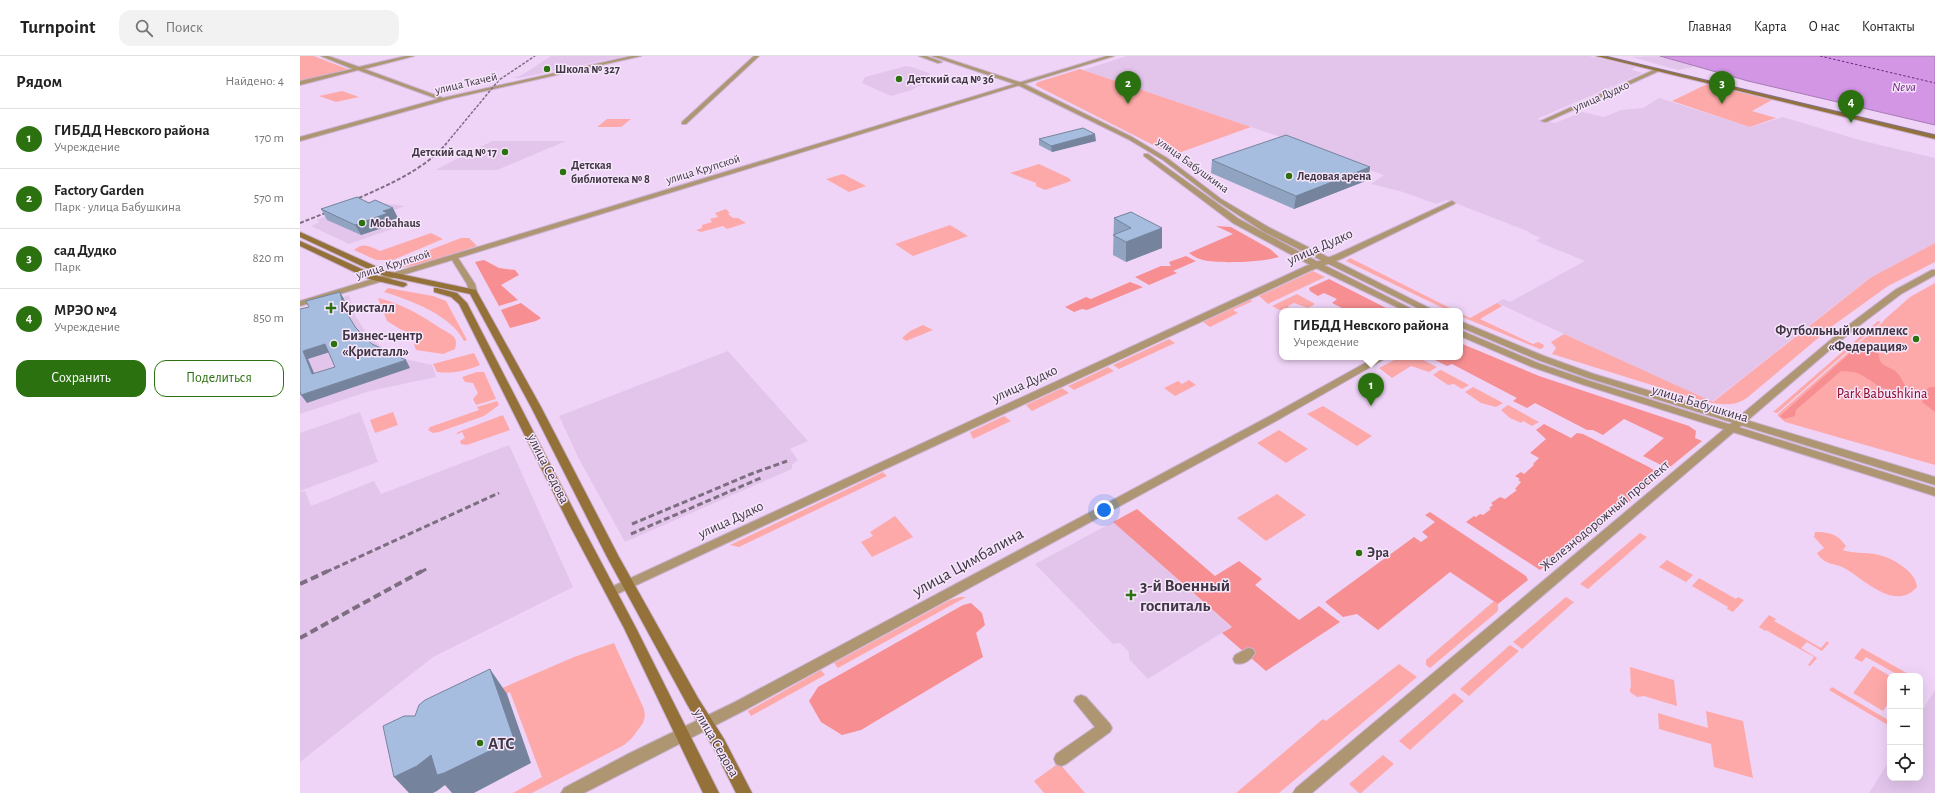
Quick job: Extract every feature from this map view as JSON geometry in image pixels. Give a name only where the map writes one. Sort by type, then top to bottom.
[{"type":"main road","points":[[1598,56],[1935,138]]},
{"type":"main road","points":[[300,234],[376,270],[394,276],[472,292]]},
{"type":"main road","name":"улица Седова","points":[[300,243],[364,274],[380,280],[448,293],[458,297],[464,303],[711,793]]},
{"type":"main road","name":"улица Седова","points":[[472,292],[510,359],[593,519],[744,793]]},
{"type":"street","points":[[322,56],[442,99]]},
{"type":"street","points":[[300,83],[412,56]]},
{"type":"street","name":"улица Ткачей","points":[[300,139],[442,99],[639,56]]},
{"type":"street","points":[[684,123],[757,56]]},
{"type":"street","name":"улица Бабушкина","points":[[921,56],[1012,87],[1136,149],[1155,160],[1209,203],[1236,221],[1317,265],[1406,308]]},
{"type":"street","name":"улица Бабушкина","points":[[934,56],[1020,84],[1145,147],[1165,158],[1219,200],[1246,218],[1328,261],[1425,308]]},
{"type":"street","name":"улица Крупской","points":[[300,304],[1112,56]]},
{"type":"street","name":"улица Дудко","points":[[1544,121],[1658,70]]},
{"type":"street","name":"улица Дудко","points":[[611,592],[1452,203]]},
{"type":"street","name":"улица Седова","points":[[454,258],[471,284],[472,292]]},
{"type":"street","name":"Железнодорожный проспект","points":[[1302,793],[1848,329],[1898,292],[1935,272]]},
{"type":"street","name":"улица Бабушкина","points":[[1463,325],[1565,367],[1935,492]]},
{"type":"street","name":"улица Бабушкина","points":[[1463,334],[1553,372],[1935,481]]},
{"type":"street","name":"улица Цимбалина","points":[[569,793],[706,724],[1272,419],[1377,360]]},
{"type":"street","points":[[1061,759],[1105,728],[1081,701]]},
{"type":"shaded area","name":"Школа № 327","points":[[551,56],[626,56],[513,78],[522,75]]},
{"type":"shaded area","points":[[1127,56],[1589,56],[1636,67],[1631,70],[1643,73],[1537,119],[1555,123],[1582,112],[1604,117],[1621,110],[1643,108],[1659,98],[1751,127],[1783,117],[1863,141],[1935,158],[1935,243],[1868,279],[1712,402],[1497,303],[1503,299],[1510,302],[1585,261],[1536,241],[1541,238],[1529,233],[1530,232],[1447,200],[1436,204],[1403,192],[1371,184],[1384,175],[1282,139],[1283,138],[1083,70]]},
{"type":"shaded area","points":[[1660,56],[1692,65],[1693,67],[1678,70],[1632,57]]},
{"type":"shaded area","name":"Детский сад № 36","points":[[906,66],[931,74],[927,75],[941,82],[918,86],[912,90],[891,96],[862,83],[865,77]]},
{"type":"shaded area","name":"Детский сад № 17","points":[[492,141],[566,141],[497,170],[435,170]]},
{"type":"shaded area","points":[[365,201],[405,206],[387,213],[398,218],[390,221],[401,226],[349,244],[311,226],[320,222],[316,220]]},
{"type":"shaded area","points":[[1216,226],[1231,227],[1270,249],[1279,257],[1252,261],[1219,262],[1201,260],[1189,253],[1233,234]]},
{"type":"shaded area","points":[[1186,256],[1196,261],[1173,271],[1177,273],[1149,285],[1135,277],[1161,266],[1171,266],[1169,262]]},
{"type":"shaded area","points":[[484,260],[499,268],[515,270],[519,275],[501,285],[518,300],[499,306],[475,262]]},
{"type":"shaded area","points":[[1329,279],[1386,308],[1342,308],[1332,303],[1337,299],[1324,293],[1318,296],[1310,291],[1309,288]]},
{"type":"shaded area","points":[[1130,282],[1143,287],[1087,310],[1082,309],[1074,312],[1065,307],[1086,297],[1091,299]]},
{"type":"shaded area","name":"Бизнес-центр «Кристалл»","points":[[349,295],[355,315],[367,334],[384,349],[400,358],[432,365],[436,377],[370,391],[300,414],[300,310]]},
{"type":"shaded area","points":[[521,303],[541,318],[536,321],[510,328],[501,310]]},
{"type":"shaded area","points":[[1463,344],[1539,376],[1689,426],[1696,431],[1695,438],[1702,441],[1670,467],[1661,465],[1643,456],[1664,438],[1624,419],[1603,435],[1593,430],[1587,430],[1535,403],[1527,408],[1513,401],[1517,398],[1452,364],[1447,366],[1435,360],[1463,360]]},
{"type":"shaded area","points":[[1859,345],[1866,346],[1879,354],[1883,365],[1895,371],[1905,386],[1901,390],[1886,389],[1857,373],[1841,371],[1796,410],[1795,416],[1784,419],[1780,416]]},
{"type":"shaded area","points":[[728,351],[808,441],[790,449],[798,460],[792,465],[792,469],[625,542],[579,459],[559,416]]},
{"type":"shaded area","points":[[1930,387],[1935,387],[1935,412],[1922,402],[1926,390]]},
{"type":"shaded area","points":[[360,412],[378,462],[300,491],[300,433]]},
{"type":"shaded area","points":[[1544,424],[1571,438],[1577,433],[1583,434],[1649,467],[1661,475],[1580,544],[1573,543],[1540,570],[1466,522],[1474,516],[1476,517],[1480,514],[1483,515],[1491,509],[1489,508],[1493,505],[1491,503],[1500,497],[1505,499],[1517,490],[1515,489],[1521,482],[1518,480],[1520,479],[1515,476],[1521,472],[1524,474],[1539,458],[1530,453],[1546,439],[1536,430]]},
{"type":"shaded area","points":[[509,445],[573,587],[433,657],[300,762],[300,492],[305,491],[311,506],[374,481],[381,494]]},
{"type":"shaded area","points":[[1137,509],[1215,576],[1239,561],[1262,579],[1255,585],[1299,620],[1319,606],[1340,622],[1266,671],[1222,633],[1232,627],[1113,522]]},
{"type":"shaded area","points":[[1430,512],[1526,576],[1528,580],[1498,604],[1450,572],[1378,630],[1357,614],[1343,617],[1325,602],[1414,537],[1421,542],[1428,537],[1422,532],[1435,522],[1425,515]]},
{"type":"shaded area","name":"3-й Военный госпиталь","points":[[1113,522],[1231,627],[1148,679],[1129,659],[1129,652],[1120,643],[1113,644],[1035,564]]},
{"type":"shaded area","points":[[971,603],[982,613],[985,625],[976,633],[983,657],[861,730],[842,735],[821,722],[809,701],[818,687],[963,605]]},
{"type":"shaded area","points":[[1935,690],[1935,793],[1869,793],[1887,765],[1887,781],[1923,781],[1923,709]]},
{"type":"green space","points":[[300,56],[314,56],[350,70],[300,82]]},
{"type":"green space","points":[[1080,69],[1251,127],[1173,155],[1035,85],[1038,82]]},
{"type":"green space","points":[[1707,84],[1772,100],[1752,111],[1776,118],[1750,127],[1672,101]]},
{"type":"green space","points":[[342,91],[359,97],[336,102],[319,96]]},
{"type":"green space","points":[[607,119],[631,119],[621,127],[597,127]]},
{"type":"green space","points":[[1039,164],[1069,178],[1071,181],[1045,190],[1036,186],[1036,183],[1010,173]]},
{"type":"green space","points":[[843,174],[866,186],[849,192],[826,179]]},
{"type":"green space","points":[[726,209],[730,213],[728,214],[733,218],[738,218],[746,223],[727,229],[723,226],[701,232],[696,230],[702,228],[702,225],[712,222],[710,219],[718,217],[715,213]]},
{"type":"green space","points":[[950,225],[968,236],[913,256],[895,244]]},
{"type":"green space","points":[[431,233],[443,239],[393,260],[376,260],[354,250],[364,245],[380,251]]},
{"type":"green space","points":[[461,238],[469,238],[477,246],[418,265],[395,268],[388,266]]},
{"type":"green space","points":[[1935,243],[1935,262],[1888,286],[1835,324],[1748,397],[1737,403],[1726,404],[1703,401],[1552,354],[1556,348],[1551,342],[1564,334],[1713,402],[1870,278]]},
{"type":"green space","points":[[1350,258],[1450,308],[1443,308],[1346,261]]},
{"type":"green space","points":[[1313,271],[1325,277],[1268,304],[1259,296]]},
{"type":"green space","name":"Park Babushkina","points":[[1935,283],[1935,465],[1785,422],[1778,416],[1778,414],[1910,297]]},
{"type":"green space","points":[[388,288],[433,296],[446,301],[467,340],[464,341],[458,332],[440,316],[406,299],[384,292]]},
{"type":"green space","points":[[1297,294],[1315,304],[1308,308],[1294,303],[1288,306],[1289,308],[1279,308],[1279,310],[1272,306]]},
{"type":"green space","points":[[378,298],[410,310],[449,333],[456,340],[455,349],[443,354],[416,350],[414,344],[418,337],[387,321]]},
{"type":"green space","points":[[1250,300],[1253,301],[1233,310],[1238,313],[1210,327],[1203,322]]},
{"type":"green space","points":[[1497,303],[1502,306],[1480,319],[1533,344],[1538,342],[1544,345],[1543,348],[1540,349],[1463,317],[1463,314],[1470,318]]},
{"type":"green space","points":[[1878,321],[1881,322],[1777,413],[1773,412]]},
{"type":"green space","points":[[923,325],[933,330],[906,341],[902,338],[910,331]]},
{"type":"green space","points":[[1169,339],[1175,343],[1119,369],[1113,365]]},
{"type":"green space","points":[[474,353],[480,365],[464,370],[448,373],[437,372],[433,364]]},
{"type":"green space","points":[[1394,360],[1423,360],[1437,367],[1429,372],[1411,366],[1392,378],[1379,368]]},
{"type":"green space","points":[[1108,367],[1114,371],[1074,390],[1068,386]]},
{"type":"green space","points":[[1440,370],[1469,385],[1462,389],[1454,384],[1448,385],[1433,375]]},
{"type":"green space","points":[[477,372],[484,372],[496,399],[476,405],[473,399],[478,393],[473,383],[465,382],[462,377]]},
{"type":"green space","points":[[1189,380],[1196,385],[1175,396],[1164,388],[1178,381],[1182,384]]},
{"type":"green space","points":[[1473,387],[1503,403],[1496,407],[1481,403],[1465,392]]},
{"type":"green space","points":[[1062,388],[1069,393],[1032,411],[1026,405]]},
{"type":"green space","points":[[497,401],[499,405],[484,416],[439,432],[433,433],[428,430],[430,427],[479,410],[477,407]]},
{"type":"green space","points":[[1508,405],[1539,422],[1532,426],[1523,421],[1521,423],[1510,418],[1501,410]]},
{"type":"green space","points":[[1323,406],[1372,436],[1357,446],[1307,414]]},
{"type":"green space","points":[[393,412],[398,425],[375,433],[370,420]]},
{"type":"green space","points":[[503,415],[510,430],[467,445],[461,444],[460,441],[465,438],[462,432],[456,435],[458,432]]},
{"type":"green space","points":[[1004,416],[1011,421],[973,439],[970,432]]},
{"type":"green space","points":[[1279,430],[1308,449],[1286,463],[1257,443]]},
{"type":"green space","points":[[883,472],[887,476],[739,547],[730,545]]},
{"type":"green space","points":[[1277,494],[1306,515],[1266,541],[1237,518]]},
{"type":"green space","points":[[895,516],[913,537],[872,557],[861,542],[873,536],[870,532]]},
{"type":"green space","points":[[1815,532],[1833,534],[1846,546],[1843,550],[1880,555],[1894,561],[1912,575],[1917,587],[1908,594],[1899,596],[1880,592],[1846,569],[1827,562],[1820,557],[1817,553],[1824,548],[1814,537]]},
{"type":"green space","points":[[1640,533],[1647,537],[1588,589],[1580,584]]},
{"type":"green space","points":[[1667,560],[1693,575],[1686,582],[1659,567]]},
{"type":"green space","points":[[1699,578],[1736,599],[1738,597],[1744,600],[1733,612],[1727,609],[1728,607],[1692,586]]},
{"type":"green space","points":[[966,597],[838,668],[834,663],[950,600]]},
{"type":"green space","points":[[1566,597],[1574,602],[1522,649],[1513,642]]},
{"type":"green space","points":[[1494,601],[1498,604],[1498,611],[1430,668],[1426,665],[1426,660]]},
{"type":"green space","points":[[1769,615],[1776,619],[1774,621],[1821,648],[1827,641],[1829,643],[1822,651],[1807,642],[1801,648],[1817,658],[1810,666],[1808,665],[1814,657],[1759,627]]},
{"type":"green space","points":[[614,643],[644,709],[645,716],[643,723],[632,738],[624,745],[532,793],[513,793],[542,777],[510,692],[495,699],[493,692],[574,657]]},
{"type":"green space","points":[[1510,645],[1519,651],[1469,696],[1460,689]]},
{"type":"green space","points":[[1862,648],[1907,673],[1895,673],[1866,657],[1862,662],[1854,658]]},
{"type":"green space","points":[[1399,664],[1417,677],[1279,793],[1236,793],[1323,719],[1326,721]]},
{"type":"green space","points":[[1873,666],[1887,674],[1887,705],[1883,711],[1853,693]]},
{"type":"green space","points":[[1630,667],[1674,680],[1677,706],[1644,696],[1637,697],[1630,692]]},
{"type":"green space","points":[[821,670],[825,675],[751,716],[748,711]]},
{"type":"green space","points":[[1832,687],[1887,719],[1887,724],[1829,690]]},
{"type":"green space","points":[[1454,693],[1464,701],[1410,750],[1399,741]]},
{"type":"green space","points":[[1706,711],[1743,721],[1753,778],[1714,767],[1711,744],[1659,729],[1658,713],[1708,728]]},
{"type":"green space","points":[[1383,755],[1394,764],[1361,793],[1359,793],[1349,784]]},
{"type":"green space","points":[[1059,763],[1085,793],[1044,793],[1034,781]]},
{"type":"water","name":"Neva","points":[[1660,56],[1935,56],[1935,125],[1748,81]]},
{"type":"building","points":[[1083,128],[1095,134],[1051,146],[1039,139]]},
{"type":"building","name":"Ледовая арена","points":[[1286,135],[1370,167],[1296,196],[1212,160]]},
{"type":"building","points":[[357,197],[369,203],[375,200],[393,208],[383,211],[388,213],[355,225],[321,209]]},
{"type":"building","points":[[1131,212],[1162,228],[1126,242],[1113,235],[1131,228],[1114,218]]},
{"type":"building","name":"Бизнес-центр «Кристалл»","points":[[340,292],[344,309],[356,328],[372,344],[406,360],[301,395],[300,309],[309,307],[306,301]],"holes":[[[325,344],[335,367],[312,374],[303,351]]]},
{"type":"building","points":[[490,669],[514,739],[444,773],[437,775],[431,755],[417,766],[394,777],[383,726],[404,716],[415,716],[419,705],[425,700]]},
{"type":"ferry route","points":[[1820,56],[1935,83]]},
{"type":"tram line","points":[[1605,56],[1935,135]]},
{"type":"railway","points":[[445,145],[499,80],[535,56]]},
{"type":"railway","points":[[348,203],[413,171],[425,163],[445,145]]},
{"type":"railway","points":[[300,223],[333,210]]},
{"type":"railway","points":[[632,524],[751,474],[787,461]]},
{"type":"railway","points":[[631,534],[763,477]]},
{"type":"railway","points":[[326,572],[499,493]]},
{"type":"railway","points":[[421,572],[428,568]]},
{"type":"railway","points":[[300,584],[328,571]]},
{"type":"railway","points":[[300,638],[422,571]]},
{"type":"place","name":"Школа № 327","points":[[547,69]]},
{"type":"place","name":"Детский сад № 36","points":[[899,79]]},
{"type":"place","name":"Factory Garden","points":[[1128,104]]},
{"type":"place","name":"сад Дудко","points":[[1722,104]]},
{"type":"place","name":"МРЭО №4","points":[[1851,123]]},
{"type":"place","name":"Детский сад № 17","points":[[505,152]]},
{"type":"place","name":"Детская библиотека № 8","points":[[563,172]]},
{"type":"place","name":"Ледовая арена","points":[[1289,176]]},
{"type":"place","name":"Mobahaus","points":[[362,223]]},
{"type":"place","name":"Кристалл","points":[[331,308]]},
{"type":"place","name":"Футбольный комплекс «Федерация»","points":[[1916,339]]},
{"type":"place","name":"Бизнес-центр «Кристалл»","points":[[334,344]]},
{"type":"place","name":"ГИБДД Невского района","points":[[1371,406]]},
{"type":"place","name":"Эра","points":[[1359,553]]},
{"type":"place","name":"3-й Военный госпиталь","points":[[1131,595]]},
{"type":"place","name":"АТС","points":[[480,743]]}]
